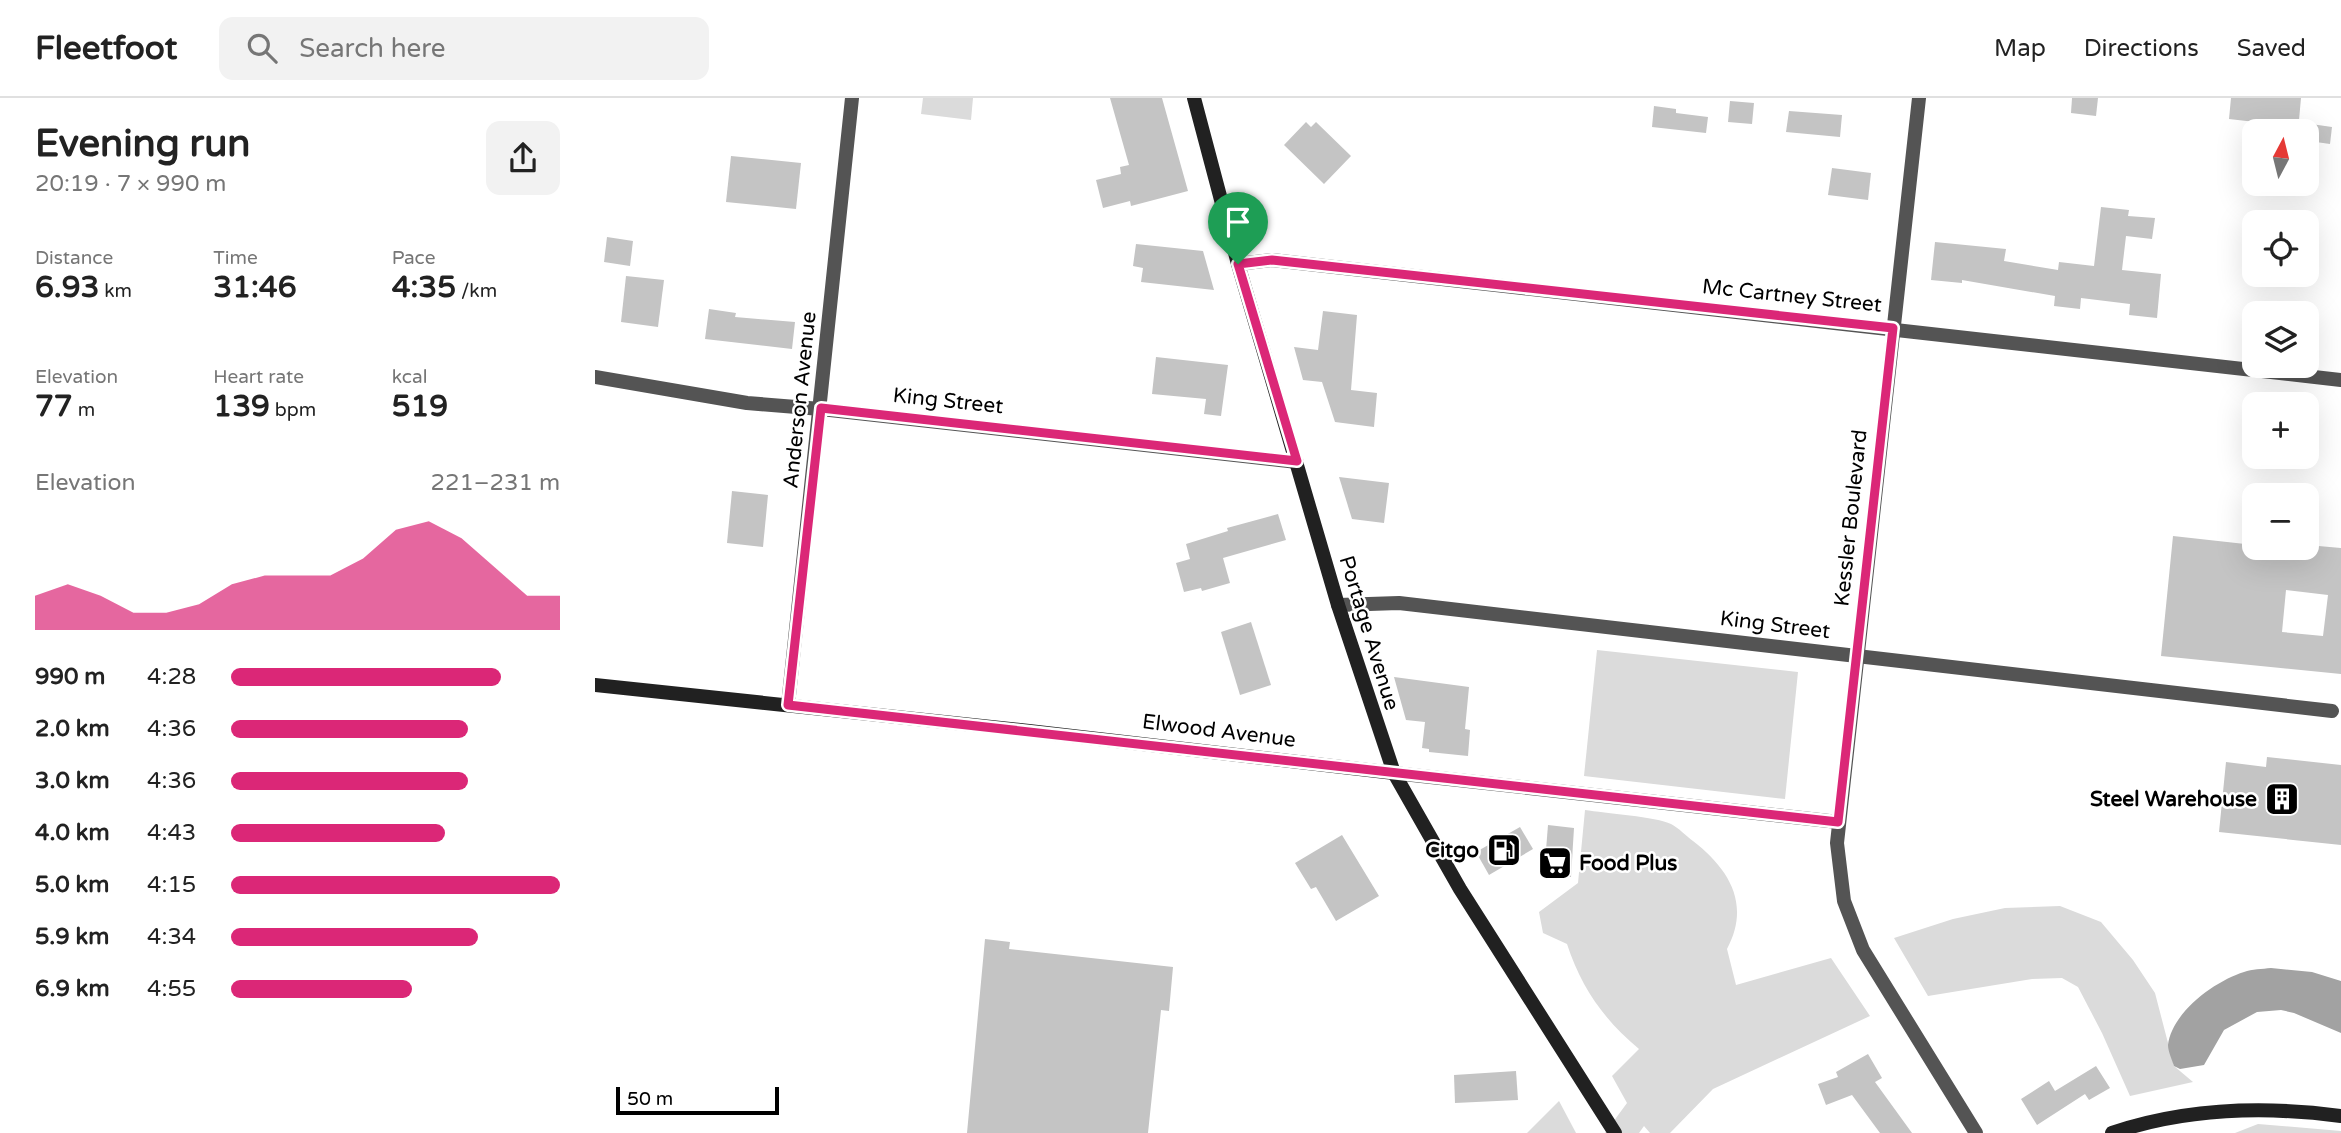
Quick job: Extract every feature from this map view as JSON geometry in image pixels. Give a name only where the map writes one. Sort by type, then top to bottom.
[{"type":"main road","name":"Portage Avenue","points":[[1194,98],[1238,264],[1338,605],[1394,773],[1460,888],[1615,1133]]},
{"type":"main road","name":"Elwood Avenue","points":[[595,685],[1394,773]]},
{"type":"main road","points":[[2112,1133],[2196,1114],[2236,1111],[2291,1110],[2341,1116]]},
{"type":"street","name":"Anderson Avenue","points":[[788,705],[852,98]]},
{"type":"street","name":"Kessler Boulevard","points":[[1919,98],[1837,843],[1844,901],[1863,950],[1976,1133]]},
{"type":"street","name":"Mc Cartney Street","points":[[1238,264],[1272,260],[2341,380]]},
{"type":"street","name":"King Street","points":[[595,377],[747,403],[821,408],[1297,461]]},
{"type":"street","name":"King Street","points":[[1338,605],[1399,603],[2332,711]]},
{"type":"street","name":"Elwood Avenue","points":[[1394,773],[1838,822]]},
{"type":"shaded area","points":[[923,98],[973,98],[971,120],[921,114]]},
{"type":"shaded area","points":[[1597,650],[1798,672],[1785,799],[1584,776]]},
{"type":"shaded area","points":[[1585,810],[1643,817],[1671,824],[1717,863],[1733,889],[1736,902],[1734,933],[1727,949],[1736,985],[1831,958],[1870,1016],[1713,1089],[1670,1133],[1650,1133],[1644,1126],[1639,1133],[1605,1133],[1627,1103],[1612,1076],[1639,1049],[1595,1002],[1579,974],[1567,944],[1543,933],[1539,912],[1578,883]]},
{"type":"shaded area","points":[[2060,906],[2101,922],[2133,960],[2155,993],[2174,1066],[2193,1082],[2130,1096],[2078,987],[2062,978],[2032,979],[1928,996],[1894,938],[1953,919],[2005,908]]},
{"type":"shaded area","points":[[2271,968],[2312,972],[2341,981],[2341,1033],[2294,1013],[2281,1010],[2257,1012],[2224,1030],[2204,1065],[2180,1069],[2174,1066],[2168,1045],[2177,1021],[2186,1010],[2208,990],[2233,976],[2250,970]]},
{"type":"shaded area","points":[[1559,1101],[1576,1133],[1527,1133]]},
{"type":"shaded area","points":[[2258,1124],[2341,1131],[2341,1133],[2235,1133]]},
{"type":"building","points":[[1110,98],[1162,98],[1188,191],[1131,206],[1130,201],[1103,208],[1096,180],[1121,174],[1120,167],[1129,165]]},
{"type":"building","points":[[2072,98],[2098,98],[2096,116],[2071,113]]},
{"type":"building","points":[[2231,98],[2301,98],[2299,119],[2229,119]]},
{"type":"building","points":[[1730,101],[1754,103],[1752,124],[1728,122]]},
{"type":"building","points":[[1654,106],[1676,109],[1676,113],[1708,117],[1706,133],[1652,127]]},
{"type":"building","points":[[1789,111],[1842,115],[1840,137],[1786,132]]},
{"type":"building","points":[[1306,122],[1311,127],[1316,122],[1351,156],[1324,184],[1284,145]]},
{"type":"building","points":[[2319,125],[2332,127],[2330,144],[2319,142]]},
{"type":"building","points":[[731,156],[801,163],[796,209],[726,202]]},
{"type":"building","points":[[1832,168],[1871,173],[1868,200],[1828,195]]},
{"type":"building","points":[[2101,207],[2129,210],[2128,216],[2155,218],[2152,239],[2126,236],[2122,270],[2161,274],[2157,318],[2129,315],[2130,304],[2081,298],[2080,309],[2054,306],[2055,296],[1962,280],[1962,283],[1931,280],[1935,242],[2006,249],[2004,261],[2058,270],[2059,262],[2094,266]]},
{"type":"building","points":[[607,237],[633,241],[630,266],[604,262]]},
{"type":"building","points":[[1136,244],[1203,251],[1214,290],[1141,282],[1143,268],[1133,266]]},
{"type":"building","points":[[626,276],[664,280],[658,327],[621,322]]},
{"type":"building","points":[[709,309],[736,313],[735,317],[795,322],[792,349],[705,339]]},
{"type":"building","points":[[1323,311],[1357,315],[1351,390],[1377,393],[1374,427],[1335,422],[1322,382],[1303,380],[1294,347],[1318,350]]},
{"type":"building","points":[[1156,357],[1228,365],[1221,416],[1204,414],[1206,399],[1152,394]]},
{"type":"building","points":[[1339,477],[1389,483],[1384,523],[1352,519]]},
{"type":"building","points":[[732,491],[768,495],[763,547],[727,543]]},
{"type":"building","points":[[1278,514],[1286,540],[1223,558],[1230,583],[1202,591],[1201,588],[1184,592],[1176,563],[1190,559],[1186,544],[1228,531],[1227,528]]},
{"type":"building","points":[[2173,536],[2242,544],[2242,560],[2319,560],[2319,546],[2341,548],[2341,674],[2161,656]],"holes":[[[2286,590],[2328,595],[2323,636],[2282,632]]]},
{"type":"building","points":[[1251,622],[1271,685],[1240,695],[1221,632]]},
{"type":"building","points":[[1394,677],[1469,687],[1465,729],[1470,730],[1468,756],[1429,752],[1429,749],[1422,748],[1425,722],[1406,720]]},
{"type":"building","name":"Steel Warehouse","points":[[2267,757],[2341,765],[2341,845],[2219,832],[2226,762],[2266,767]]},
{"type":"building","name":"Food Plus","points":[[1548,825],[1574,828],[1571,877],[1544,875]]},
{"type":"building","name":"Citgo","points":[[1520,827],[1533,849],[1489,875],[1476,852]]},
{"type":"building","points":[[1342,835],[1379,896],[1336,921],[1316,887],[1311,889],[1295,863]]},
{"type":"building","points":[[985,939],[1010,942],[1009,949],[1173,967],[1169,1011],[1161,1010],[1148,1133],[967,1133]]},
{"type":"building","points":[[1868,1054],[1882,1078],[1875,1082],[1912,1133],[1880,1133],[1852,1095],[1826,1105],[1818,1084],[1838,1077],[1836,1072]]},
{"type":"building","points":[[2096,1066],[2110,1088],[2089,1100],[2085,1094],[2037,1125],[2021,1099],[2049,1081],[2055,1091]]},
{"type":"building","points":[[1516,1071],[1518,1100],[1455,1103],[1454,1075]]},
{"type":"place","name":"Steel Warehouse","points":[[2282,799]]},
{"type":"place","name":"Citgo","points":[[1504,850]]},
{"type":"place","name":"Food Plus","points":[[1555,863]]},
{"type":"route","points":[[1272,260],[1893,328],[1838,822],[788,705],[821,408],[1297,461],[1238,264],[1272,260]]}]
